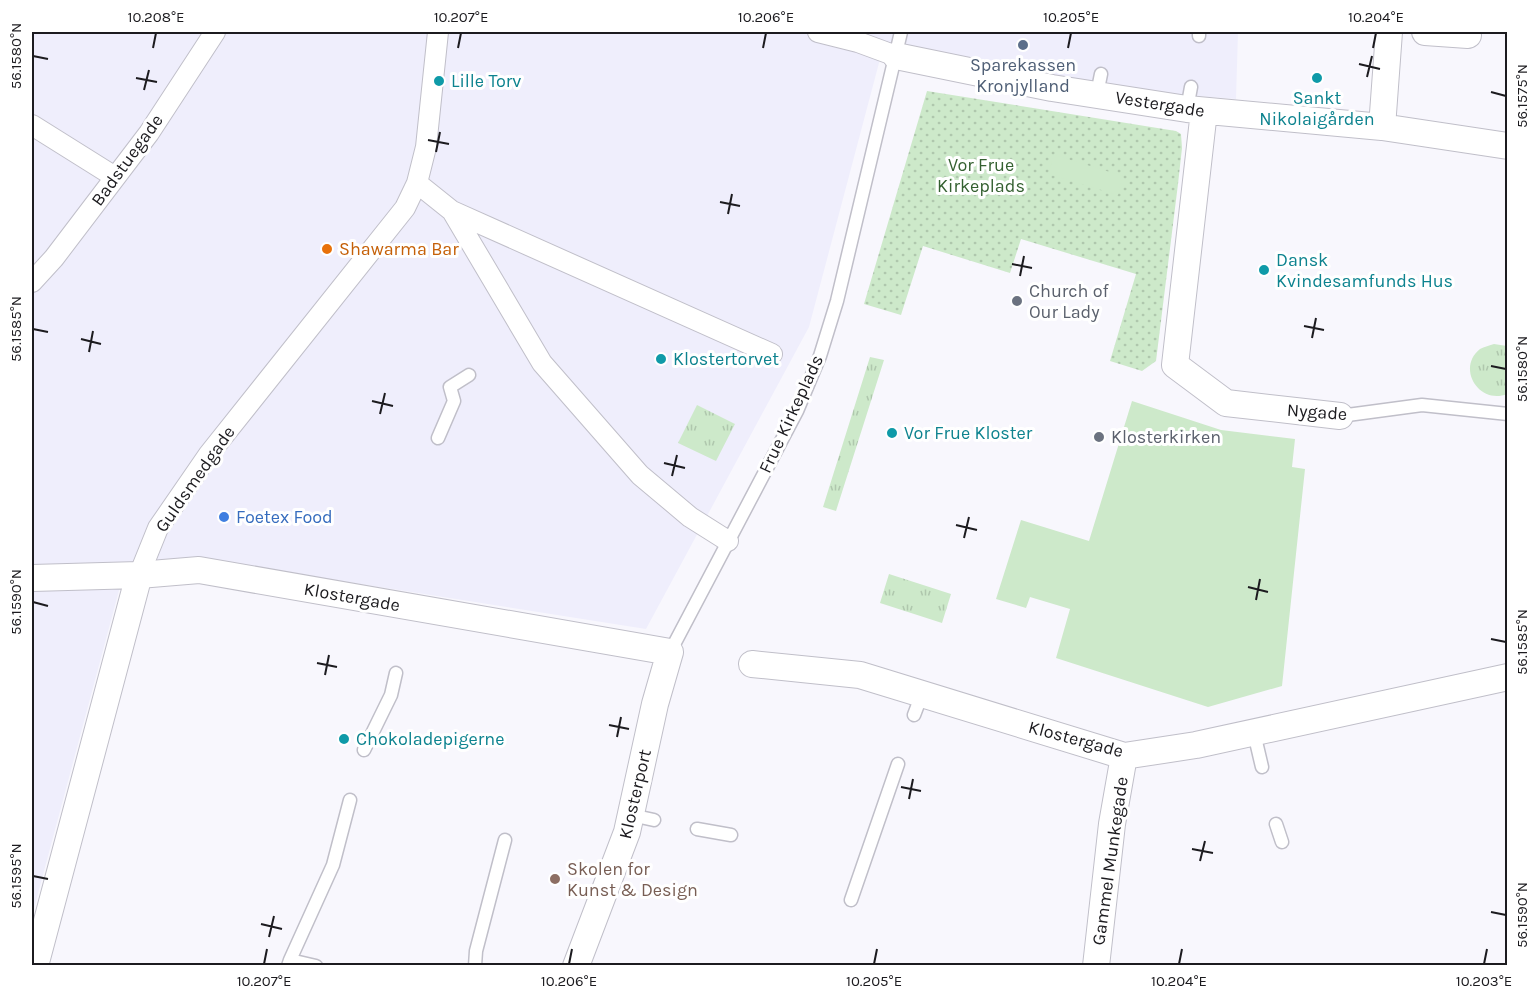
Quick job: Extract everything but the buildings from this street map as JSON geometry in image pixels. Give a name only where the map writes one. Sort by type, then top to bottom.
[{"type":"street","name":"Badstuegade","points":[[32,282],[54,258],[149,133],[215,32]]},
{"type":"street","name":"Guldsmedgade","points":[[35,966],[140,575],[158,528],[209,453],[405,208],[417,183],[426,147],[438,32]]},
{"type":"street","name":"Vestergade","points":[[818,32],[858,42],[899,44],[1052,88],[1099,84],[1194,102],[1508,146]]},
{"type":"street","points":[[1382,127],[1389,32]]},
{"type":"street","points":[[1425,32],[1468,34]]},
{"type":"street","name":"Nygade","points":[[1194,102],[1174,365],[1226,403],[1341,416]]},
{"type":"street","points":[[32,125],[114,177]]},
{"type":"street","points":[[417,183],[452,211],[772,354]]},
{"type":"street","points":[[452,211],[513,328],[542,363],[640,475],[690,518],[728,541]]},
{"type":"street","name":"Klostergade","points":[[32,578],[140,575],[199,570],[407,611],[670,652]]},
{"type":"street","name":"Klosterport","points":[[576,966],[627,832],[642,817],[655,704],[670,652]]},
{"type":"street","name":"Klostergade","points":[[752,664],[860,675],[918,705],[1124,756],[1196,745],[1508,677]]},
{"type":"street","name":"Gammel Munkegade","points":[[1096,966],[1112,824],[1124,756]]},
{"type":"lane","name":"Frue Kirkeplads","points":[[670,652],[797,411],[820,356],[837,301],[899,44]]},
{"type":"lane","points":[[438,438],[454,401],[450,387],[469,375]]},
{"type":"lane","name":"Nygade","points":[[1341,416],[1422,405],[1508,414]]},
{"type":"lane","points":[[364,750],[392,695],[396,673]]},
{"type":"lane","points":[[1254,733],[1262,767]]},
{"type":"lane","points":[[851,900],[898,764]]},
{"type":"lane","points":[[316,966],[289,963],[333,865],[350,800]]},
{"type":"lane","points":[[1276,824],[1282,842]]},
{"type":"lane","points":[[697,829],[731,836]]},
{"type":"lane","points":[[475,966],[476,951],[505,840]]},
{"type":"shaded area","points":[[32,32],[1238,32],[1236,99],[1123,90],[884,44],[809,327],[646,629],[196,558],[125,568],[32,916]]},
{"type":"green space","name":"Vor Frue Kirkeplads","points":[[927,91],[1176,131],[1181,134],[1182,148],[1156,361],[1142,371],[1110,361],[1136,274],[1021,239],[1010,273],[923,246],[901,315],[864,304]]},
{"type":"green space","points":[[1054,155],[1123,176],[1118,195],[1048,174]]},
{"type":"green space","points":[[1494,344],[1507,346],[1507,394],[1497,396],[1480,390],[1474,383],[1470,366],[1473,357],[1480,349]]},
{"type":"green space","points":[[870,357],[884,360],[836,511],[823,507]]},
{"type":"green space","points":[[1132,401],[1221,430],[1295,439],[1292,467],[1305,469],[1282,686],[1208,707],[1056,658],[1070,609],[1030,597],[1026,608],[996,599],[1021,520],[1089,541]]},
{"type":"green space","points":[[697,405],[735,424],[716,461],[678,443]]},
{"type":"green space","points":[[889,574],[951,594],[942,623],[880,603]]},
{"type":"place","name":"Sparekassen Kronjylland","points":[[1023,45]]},
{"type":"place","name":"Sankt Nikolaigården","points":[[1317,78]]},
{"type":"place","name":"Lille Torv","points":[[439,81]]},
{"type":"place","name":"Shawarma Bar","points":[[327,249]]},
{"type":"place","name":"Dansk Kvindesamfunds Hus","points":[[1264,270]]},
{"type":"place","name":"Church of Our Lady","points":[[1017,301]]},
{"type":"place","name":"Klostertorvet","points":[[661,359]]},
{"type":"place","name":"Vor Frue Kloster","points":[[892,433]]},
{"type":"place","name":"Klosterkirken","points":[[1099,437]]},
{"type":"place","name":"Foetex Food","points":[[224,517]]},
{"type":"place","name":"Chokoladepigerne","points":[[344,739]]},
{"type":"place","name":"Skolen for Kunst & Design","points":[[555,879]]}]
